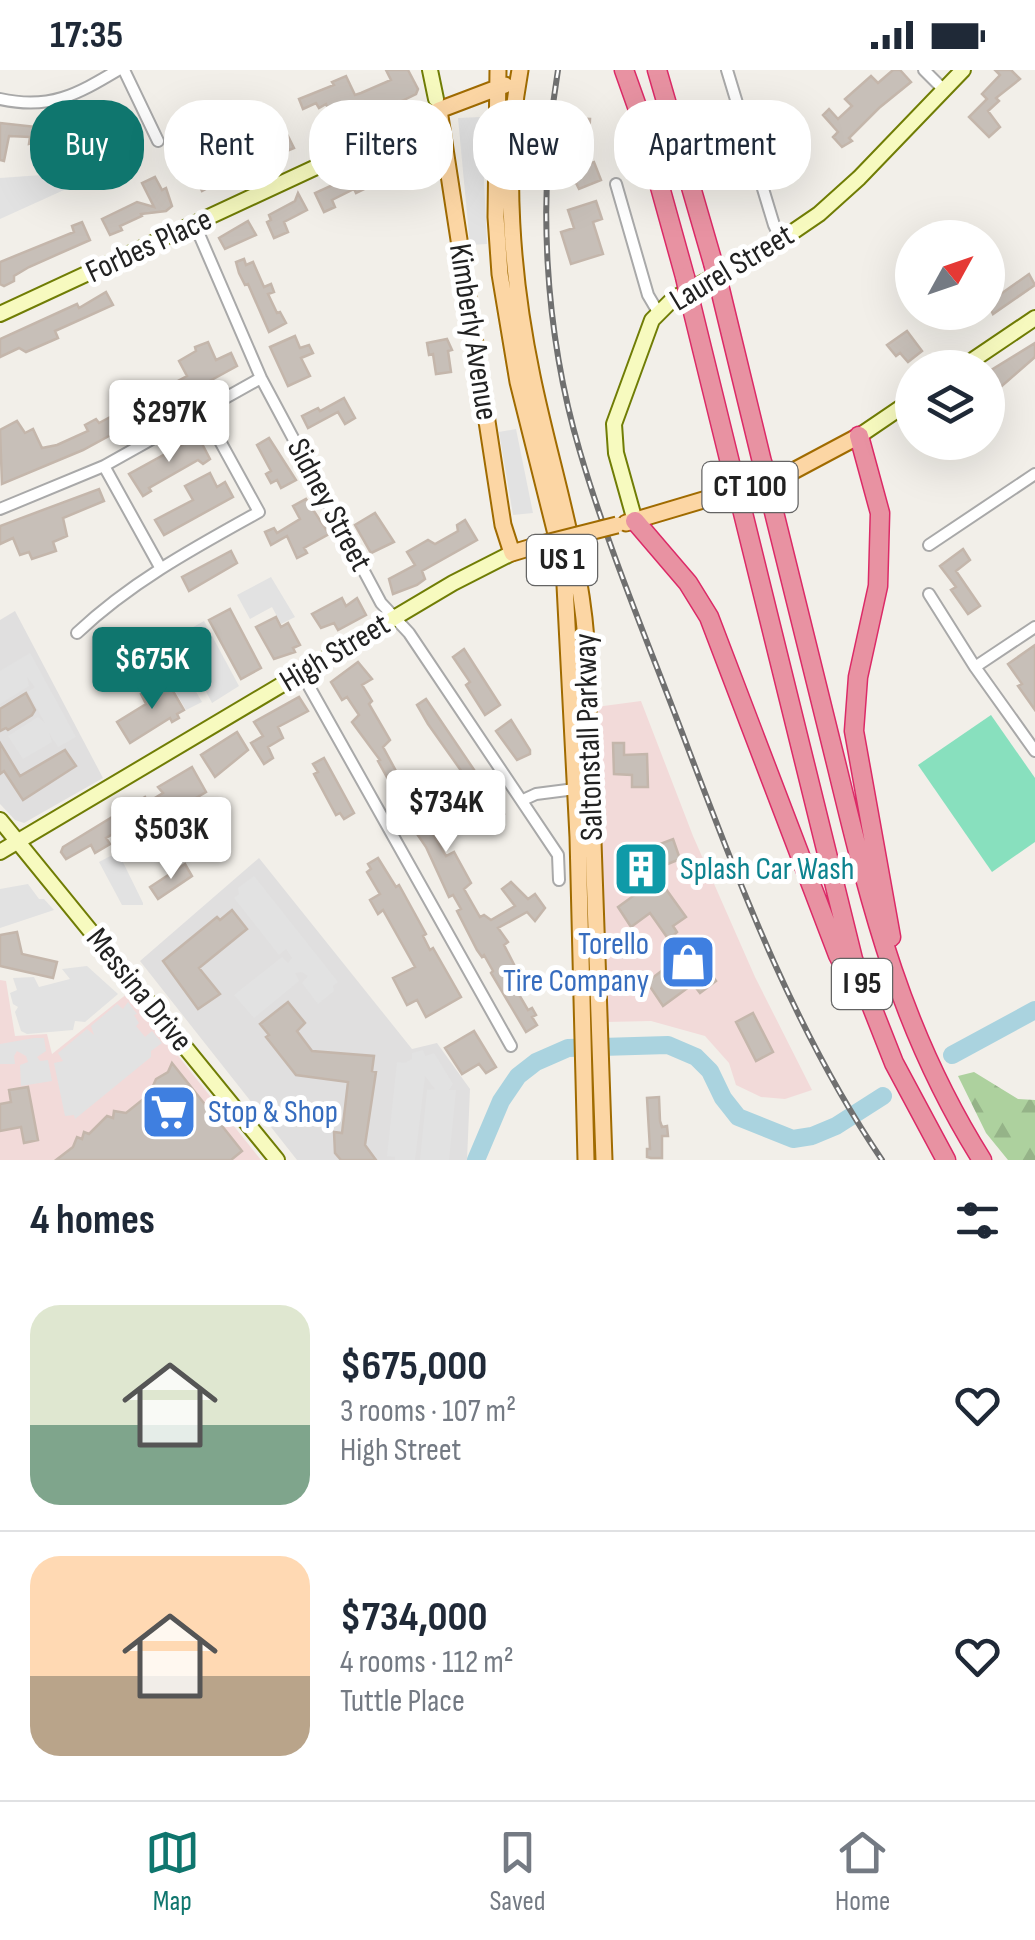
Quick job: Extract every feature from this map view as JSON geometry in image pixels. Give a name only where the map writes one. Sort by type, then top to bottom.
[{"type":"highway","name":"I 95","points":[[624,70],[692,304],[843,923],[894,1063],[946,1160]]},
{"type":"highway","name":"I 95","points":[[657,70],[720,289],[868,897],[917,1040],[982,1160]]},
{"type":"highway","points":[[858,436],[880,513],[878,586],[858,677],[854,731],[885,910],[917,1040]]},
{"type":"highway","points":[[626,523],[688,583],[710,617],[838,955],[894,1063]]},
{"type":"main road","name":"Kimberly Avenue","points":[[430,70],[436,100]]},
{"type":"main road","name":"Laurel Street","points":[[626,523],[614,424],[644,336],[658,312],[673,299],[781,240],[840,196],[963,70]]},
{"type":"main road","name":"Forbes Place","points":[[446,100],[498,78],[519,76]]},
{"type":"main road","name":"Saltonstall Parkway","points":[[519,76],[511,186],[520,300],[532,376],[582,590],[592,1048],[586,1160]]},
{"type":"main road","name":"Saltonstall Parkway","points":[[498,78],[496,218],[500,274],[518,382],[564,566],[574,789],[604,1160]]},
{"type":"main road","name":"Forbes Place","points":[[0,314],[309,168]]},
{"type":"main road","name":"Kimberly Avenue","points":[[450,190],[503,525],[512,553]]},
{"type":"main road","points":[[988,350],[1035,318]]},
{"type":"main road","name":"CT 100","points":[[626,523],[784,476],[895,411]]},
{"type":"main road","name":"High Street","points":[[0,852],[394,618],[512,553],[626,523]]},
{"type":"main road","name":"Messina Drive","points":[[0,820],[277,1160]]},
{"type":"street","points":[[0,98],[24,104],[56,102],[121,70],[158,142]]},
{"type":"street","points":[[727,70],[781,240]]},
{"type":"street","points":[[924,70],[944,90]]},
{"type":"street","points":[[618,190],[648,295],[658,312]]},
{"type":"street","name":"Sidney Street","points":[[194,225],[261,378],[381,603],[409,633],[523,800],[558,855],[559,880]]},
{"type":"street","points":[[0,509],[104,466],[261,378]]},
{"type":"street","points":[[78,632],[104,607],[160,567],[259,512],[204,412]]},
{"type":"street","points":[[104,466],[160,567]]},
{"type":"street","points":[[928,545],[1035,474]]},
{"type":"street","points":[[929,594],[1035,750]]},
{"type":"street","points":[[975,667],[1035,626]]},
{"type":"street","points":[[302,674],[511,1046]]},
{"type":"street","points":[[523,800],[536,794],[574,789]]},
{"type":"shaded area","points":[[473,117],[473,190],[484,190],[487,244],[470,245],[458,118]]},
{"type":"shaded area","points":[[30,176],[30,190],[64,190],[0,219],[0,178]]},
{"type":"shaded area","points":[[516,429],[533,513],[513,515],[499,432]]},
{"type":"shaded area","points":[[271,577],[295,617],[281,624],[272,607],[250,619],[237,595]]},
{"type":"shaded area","points":[[15,611],[103,778],[24,823],[15,820],[0,804],[0,620]]},
{"type":"shaded area","points":[[204,621],[239,686],[212,703],[177,636]]},
{"type":"shaded area","points":[[168,643],[202,702],[186,710],[166,676],[137,691],[125,666]]},
{"type":"shaded area","points":[[30,653],[76,737],[58,747],[49,733],[52,742],[23,759],[8,736],[38,717],[45,723],[28,692],[35,687],[27,677],[29,686],[0,704],[0,671]]},
{"type":"shaded area","points":[[641,701],[693,836],[755,977],[812,1090],[785,1099],[761,1097],[736,1085],[729,1063],[705,1036],[651,1021],[606,1022],[596,707]]},
{"type":"shaded area","points":[[118,852],[143,905],[122,905],[99,862]]},
{"type":"shaded area","points":[[259,858],[412,1049],[437,1043],[470,1089],[467,1160],[297,1160],[140,961]]},
{"type":"shaded area","points":[[254,876],[338,982],[334,991],[318,1004],[302,983],[308,976],[302,972],[295,973],[299,981],[254,1018],[234,995],[282,957],[288,963],[292,958],[286,949],[279,955],[234,898],[239,894],[238,888]]},
{"type":"shaded area","points":[[28,884],[54,910],[0,928],[0,889]]},
{"type":"shaded area","points":[[87,966],[118,994],[85,1022],[75,1021],[73,1030],[27,1034],[21,1031],[15,1012],[18,1007],[10,993],[17,990],[13,978],[34,977],[39,987],[70,979],[62,969]]},
{"type":"shaded area","points":[[0,980],[6,981],[15,1036],[47,1034],[52,1054],[128,993],[261,1160],[0,1160]]},
{"type":"shaded area","points":[[128,1002],[137,1014],[136,1026],[145,1037],[152,1031],[162,1043],[151,1051],[151,1057],[75,1119],[74,1115],[65,1116],[54,1063],[63,1061],[58,1053],[87,1029],[94,1035],[91,1026],[117,1004],[123,1009]]},
{"type":"shaded area","points":[[44,1038],[46,1051],[37,1057],[40,1061],[48,1060],[52,1081],[21,1086],[20,1065],[28,1062],[26,1056],[17,1051],[15,1064],[0,1064],[0,1044]]},
{"type":"shaded area","points":[[423,1050],[425,1056],[434,1053],[453,1084],[449,1090],[456,1090],[449,1160],[420,1160],[427,1090],[435,1089],[425,1076],[415,1160],[395,1160],[387,1156],[397,1062],[405,1063],[412,1059],[412,1053]]},
{"type":"green space","points":[[991,715],[1035,778],[1035,842],[992,872],[918,765]]},
{"type":"green space","points":[[974,1072],[1018,1099],[1035,1100],[1035,1160],[1008,1160],[986,1133],[958,1076]]},
{"type":"building","points":[[386,70],[408,70],[418,89],[416,94],[404,100],[309,100],[309,106],[303,109],[299,99],[346,76],[355,95],[391,80]]},
{"type":"building","points":[[893,70],[900,70],[911,82],[879,108],[849,138],[852,141],[842,147],[833,137],[838,132],[823,115],[829,109],[838,119],[852,106],[845,99],[871,76],[878,83]]},
{"type":"building","points":[[995,70],[1011,70],[1020,79],[996,98],[999,101],[988,111],[1000,127],[989,137],[969,117],[987,99],[982,94],[1000,75]]},
{"type":"building","points":[[0,123],[30,126],[30,137],[9,136],[4,161],[0,160]]},
{"type":"building","points":[[594,162],[601,180],[594,183]]},
{"type":"building","points":[[155,177],[162,190],[167,190],[172,206],[166,211],[141,214],[110,235],[102,219],[137,202],[154,207],[144,182]]},
{"type":"building","points":[[352,190],[332,200],[335,207],[324,212],[315,193]]},
{"type":"building","points":[[298,193],[307,210],[284,222],[288,232],[274,238],[267,222],[271,220],[269,215],[295,201]]},
{"type":"building","points":[[596,201],[602,219],[593,222],[603,254],[571,264],[561,232],[574,228],[568,210]]},
{"type":"building","points":[[248,221],[256,235],[225,249],[219,238]]},
{"type":"building","points":[[82,222],[90,240],[29,267],[4,286],[0,284],[0,262],[74,232],[72,226]]},
{"type":"building","points":[[244,259],[246,265],[253,262],[264,287],[271,284],[274,292],[268,294],[286,323],[269,332],[248,284],[239,273],[236,262]]},
{"type":"building","points":[[1029,274],[1035,285],[1005,306],[1005,291]]},
{"type":"building","points":[[106,292],[113,305],[55,331],[58,338],[26,352],[19,348],[0,357],[0,339],[77,304],[79,308]]},
{"type":"building","points":[[907,331],[921,350],[895,350],[895,355],[887,345]]},
{"type":"building","points":[[295,336],[300,348],[309,345],[313,353],[301,358],[310,376],[288,386],[270,347]]},
{"type":"building","points":[[447,339],[452,350],[448,351],[451,372],[436,374],[427,343]]},
{"type":"building","points":[[208,342],[216,360],[231,353],[237,366],[83,450],[2,484],[0,430],[17,421],[25,433],[33,429],[42,448],[57,445],[88,431],[85,425],[96,419],[99,423],[187,376],[179,361]]},
{"type":"building","points":[[1035,343],[1035,357],[1005,383],[1005,362]]},
{"type":"building","points":[[344,398],[355,418],[345,424],[338,412],[308,428],[302,416]]},
{"type":"building","points":[[198,436],[210,459],[203,464],[198,460],[149,488],[151,491],[143,496],[129,474]]},
{"type":"building","points":[[269,438],[296,480],[281,488],[277,480],[271,483],[266,474],[271,471],[257,445]]},
{"type":"building","points":[[210,473],[217,487],[225,482],[233,497],[164,535],[155,520],[193,500],[185,486]]},
{"type":"building","points":[[99,489],[104,501],[63,518],[67,536],[53,542],[56,551],[32,559],[29,552],[20,555],[13,538],[0,544],[0,526]]},
{"type":"building","points":[[306,499],[329,534],[304,548],[307,553],[297,558],[287,536],[271,545],[265,532],[274,528],[277,533],[300,519],[293,506]]},
{"type":"building","points":[[375,513],[394,542],[371,553],[355,525]]},
{"type":"building","points":[[465,520],[477,540],[422,571],[425,579],[417,585],[393,594],[389,579],[415,565],[407,552],[428,540],[435,544],[458,531],[457,525]]},
{"type":"building","points":[[963,549],[970,560],[956,571],[980,606],[968,614],[951,590],[956,587],[940,566]]},
{"type":"building","points":[[231,551],[237,563],[189,591],[182,577]]},
{"type":"building","points":[[342,598],[346,606],[357,598],[366,615],[338,630],[334,623],[321,628],[312,614]]},
{"type":"building","points":[[230,609],[261,668],[241,679],[209,620]]},
{"type":"building","points":[[276,617],[281,627],[288,623],[300,645],[293,648],[295,652],[274,659],[256,627]]},
{"type":"building","points":[[1035,645],[1035,710],[1008,664]]},
{"type":"building","points":[[464,649],[500,705],[485,715],[453,657]]},
{"type":"building","points":[[358,662],[372,679],[362,685],[390,740],[383,747],[409,795],[417,791],[424,799],[436,821],[429,828],[446,856],[454,852],[471,883],[464,889],[480,917],[491,920],[515,906],[502,889],[511,882],[528,899],[535,894],[545,908],[535,921],[527,912],[498,928],[508,942],[504,945],[526,988],[518,993],[528,1010],[532,1008],[536,1015],[532,1017],[537,1025],[526,1032],[484,955],[477,950],[457,911],[461,909],[453,895],[449,897],[426,847],[398,806],[400,801],[380,760],[352,722],[359,715],[347,697],[342,700],[331,682]]},
{"type":"building","points":[[166,679],[184,710],[177,714],[179,718],[172,722],[170,718],[130,743],[117,722],[146,704],[141,694]]},
{"type":"building","points":[[26,693],[35,710],[32,715],[0,731],[0,709]]},
{"type":"building","points":[[299,697],[308,711],[278,727],[283,738],[268,747],[273,758],[264,764],[251,743],[263,736],[254,722]]},
{"type":"building","points":[[426,699],[504,814],[496,820],[417,705]]},
{"type":"building","points":[[511,720],[530,750],[530,754],[517,760],[496,731]]},
{"type":"building","points":[[237,732],[248,750],[215,777],[201,755]]},
{"type":"building","points":[[0,743],[20,776],[65,750],[76,766],[23,800],[4,771],[0,774]]},
{"type":"building","points":[[613,743],[624,743],[624,755],[647,754],[648,787],[632,787],[632,775],[614,774]]},
{"type":"building","points":[[324,758],[354,813],[344,819],[340,813],[336,815],[314,774],[318,772],[313,764]]},
{"type":"building","points":[[192,767],[206,792],[162,818],[175,836],[168,841],[150,818],[145,821],[143,817],[106,838],[110,844],[95,853],[91,845],[66,859],[61,852],[63,847],[145,797],[148,802],[163,793],[158,787]]},
{"type":"building","name":"Splash Car Wash","points":[[673,839],[680,859],[631,879],[623,858]]},
{"type":"building","points":[[378,858],[396,887],[399,885],[426,934],[423,936],[430,950],[433,948],[461,997],[426,1017],[417,1000],[407,1005],[393,978],[415,967],[383,910],[378,914],[370,900],[380,894],[367,872],[371,869],[368,864]]},
{"type":"building","points":[[185,864],[192,876],[158,899],[150,887]]},
{"type":"building","points":[[658,878],[686,917],[673,926],[677,932],[669,940],[650,913],[631,927],[618,907]]},
{"type":"building","points":[[232,910],[247,929],[199,968],[220,994],[198,1009],[163,961],[217,917],[220,920]]},
{"type":"building","points":[[17,932],[22,954],[57,962],[53,978],[0,966],[0,935]]},
{"type":"building","name":"Torello Tire Company","points":[[693,947],[716,981],[700,993],[693,984],[663,1006],[647,982]]},
{"type":"building","points":[[288,1002],[305,1023],[297,1031],[312,1051],[374,1056],[372,1071],[376,1072],[365,1145],[376,1160],[341,1160],[335,1153],[334,1132],[342,1133],[348,1082],[296,1075],[266,1037],[269,1035],[260,1024]]},
{"type":"building","points":[[753,1013],[773,1052],[756,1061],[736,1022]]},
{"type":"building","points":[[474,1031],[496,1067],[486,1073],[479,1064],[462,1074],[445,1048]]},
{"type":"building","name":"Stop & Shop","points":[[172,1063],[242,1151],[231,1160],[56,1160],[73,1147],[77,1137],[82,1139],[84,1132],[89,1134],[107,1116],[113,1118],[114,1111],[126,1113],[156,1089],[156,1079],[168,1072]]},
{"type":"building","points":[[28,1087],[38,1140],[24,1143],[21,1127],[0,1131],[0,1104],[11,1102],[9,1090]]},
{"type":"building","points":[[659,1097],[660,1121],[662,1127],[667,1126],[668,1136],[662,1136],[662,1158],[651,1158],[647,1157],[647,1098]]},
{"type":"waterway","points":[[952,1055],[1035,1010]]},
{"type":"waterway","points":[[476,1160],[501,1101],[518,1076],[536,1062],[568,1048],[668,1045],[696,1057],[710,1071],[738,1117],[793,1139],[836,1126],[883,1096]]},
{"type":"railway","points":[[558,70],[548,165],[548,262],[558,359],[580,452],[618,565],[751,909],[823,1062],[882,1160]]},
{"type":"place","name":"Splash Car Wash","points":[[641,869]]},
{"type":"place","name":"Torello Tire Company","points":[[688,962]]},
{"type":"place","name":"Stop & Shop","points":[[169,1112]]}]
